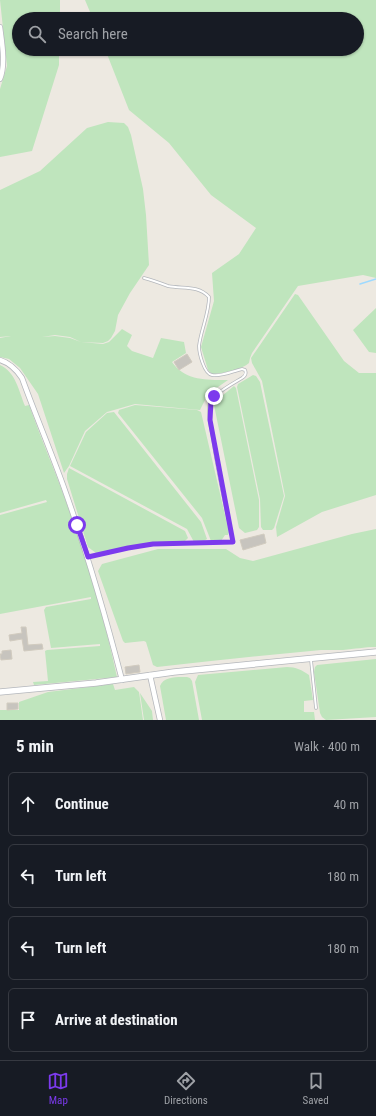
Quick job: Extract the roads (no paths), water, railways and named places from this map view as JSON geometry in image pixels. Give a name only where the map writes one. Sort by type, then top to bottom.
[{"type":"street","points":[[0,27],[3,63],[3,73],[0,79]]},
{"type":"street","points":[[0,360],[8,363],[18,371],[22,378],[63,484],[88,557],[122,680]]},
{"type":"street","points":[[0,692],[96,684],[150,675],[376,652]]},
{"type":"street","points":[[150,675],[160,720]]},
{"type":"lane","points":[[88,557],[153,544],[233,542],[215,453],[210,410],[211,401],[214,396],[242,378],[246,372],[242,369],[219,375],[212,375],[205,370],[199,347],[209,305],[209,298],[205,292],[169,286],[144,278]]},
{"type":"lane","points":[[310,658],[316,708]]},
{"type":"waterway","points":[[360,284],[376,279]]}]
